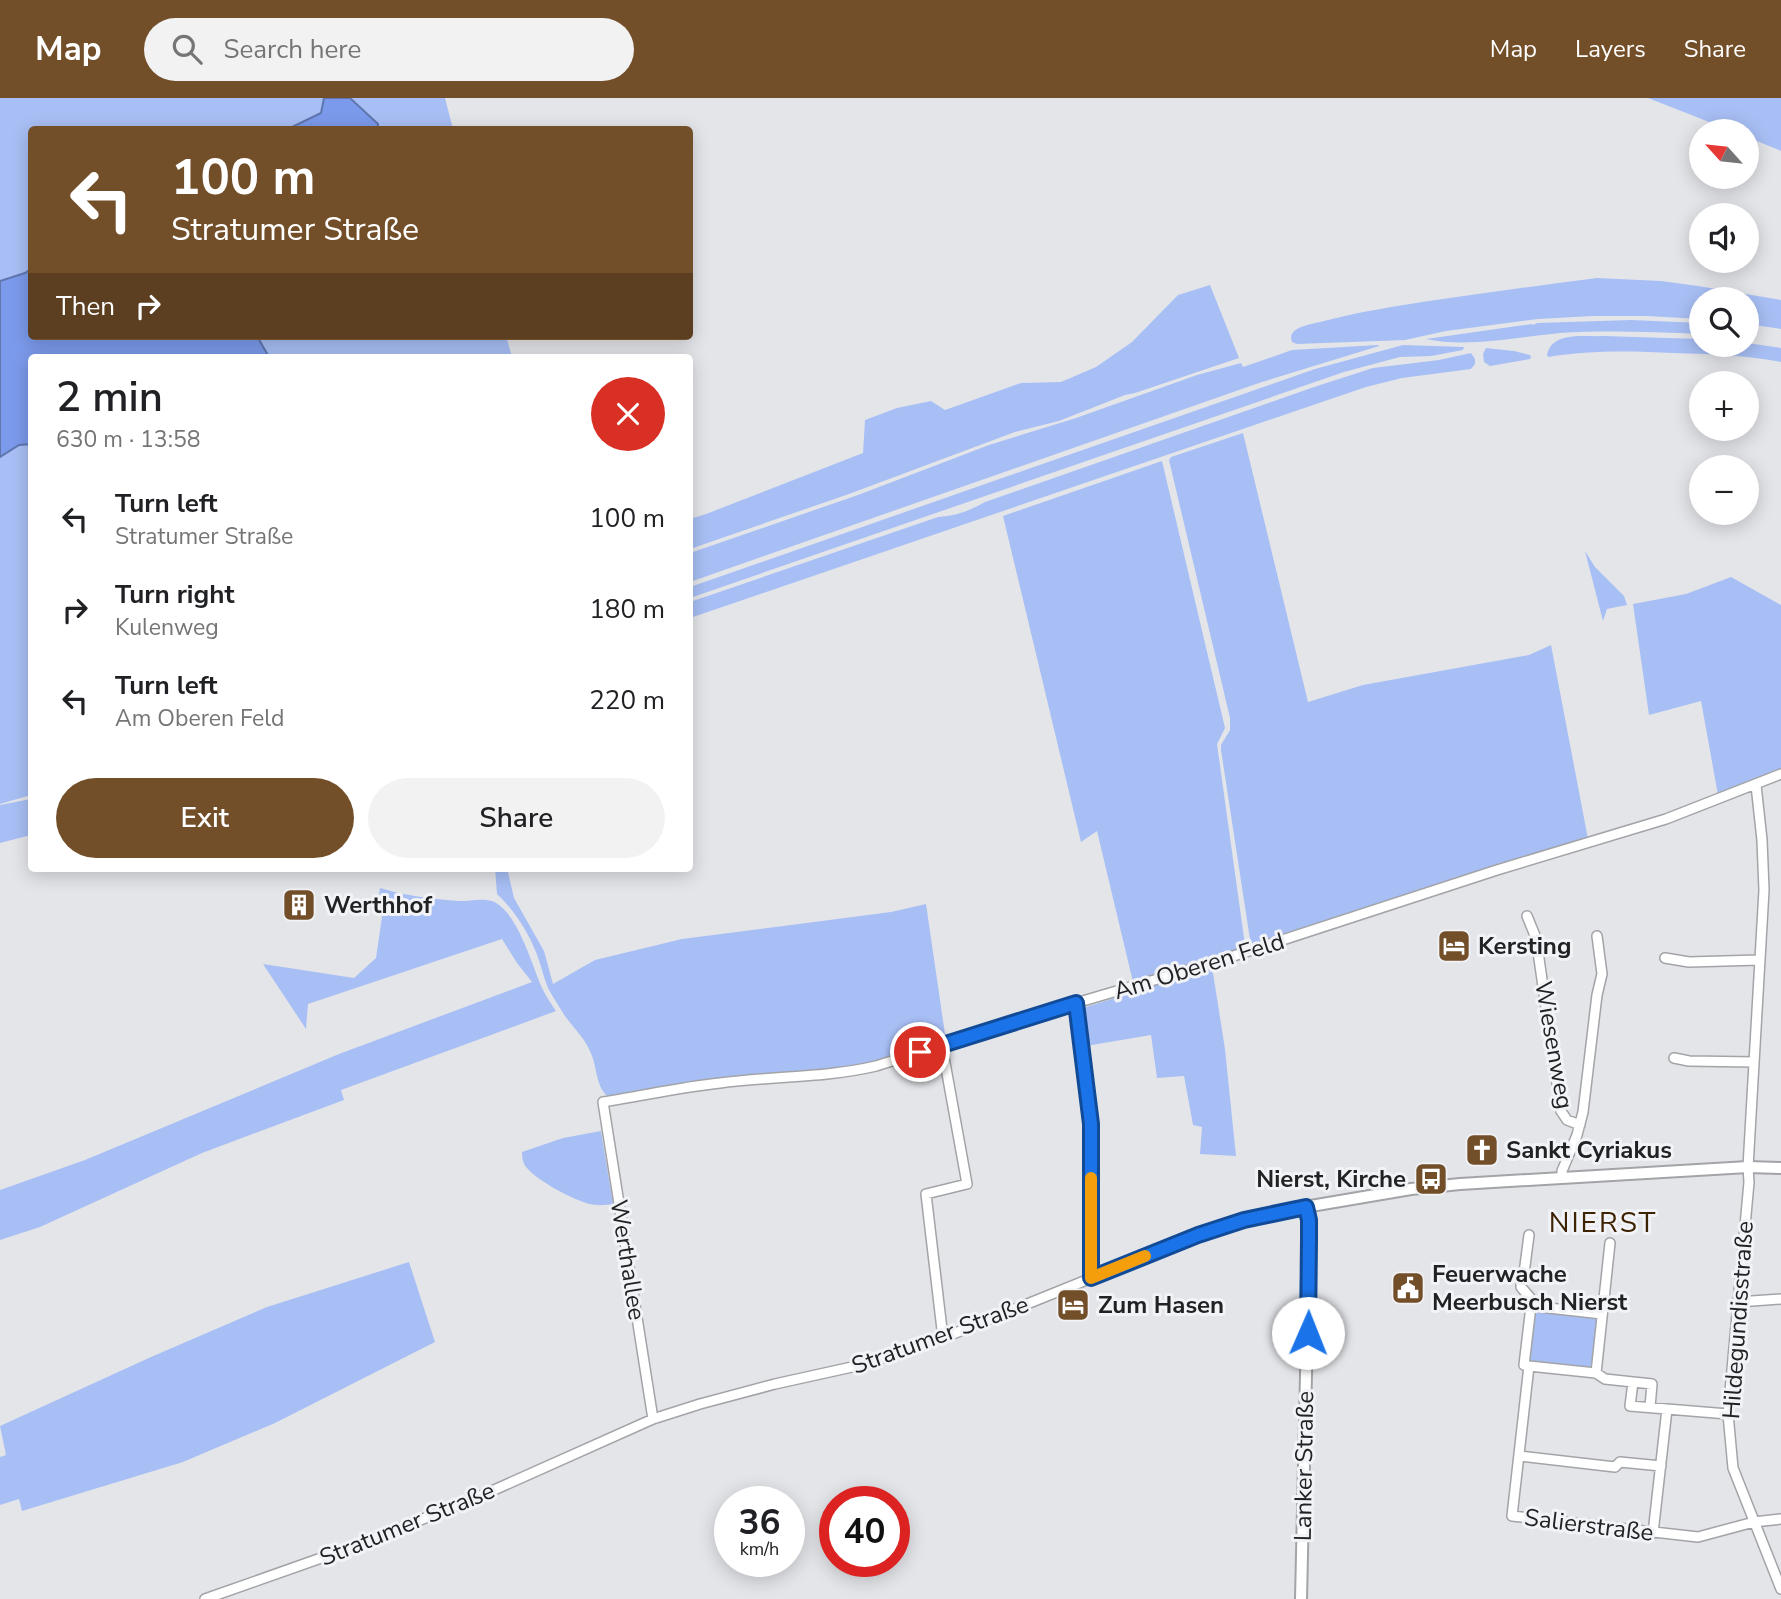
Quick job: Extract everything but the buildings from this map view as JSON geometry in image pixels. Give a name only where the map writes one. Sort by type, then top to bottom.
[{"type":"street","name":"Am Oberen Feld","points":[[603,1102],[721,1083],[819,1076],[876,1066],[1666,819],[1781,774]]},
{"type":"street","name":"Hildegundisstraße","points":[[1756,785],[1764,890],[1749,1182],[1728,1414],[1733,1468],[1781,1589]]},
{"type":"street","name":"Wiesenweg","points":[[1527,916],[1535,938],[1561,1111],[1567,1120],[1580,1125]]},
{"type":"street","name":"Wiesenweg","points":[[1562,1177],[1583,1112],[1602,974],[1597,936]]},
{"type":"street","points":[[1665,958],[1689,962],[1759,960]]},
{"type":"street","points":[[1076,1003],[1091,1124],[1091,1278]]},
{"type":"street","points":[[942,1046],[967,1185],[926,1194],[943,1338]]},
{"type":"street","points":[[1674,1058],[1689,1061],[1754,1062]]},
{"type":"street","name":"Werthallee","points":[[603,1102],[653,1419]]},
{"type":"street","name":"Stratumer Straße","points":[[205,1599],[358,1545],[473,1499],[653,1419],[775,1384],[861,1366],[943,1338],[1198,1235],[1244,1220],[1411,1189],[1460,1184],[1748,1167],[1781,1168]]},
{"type":"street","name":"Lanker Straße","points":[[1301,1599],[1309,1240],[1306,1207]]},
{"type":"street","points":[[1529,1235],[1521,1287],[1532,1300],[1531,1306],[1602,1314]]},
{"type":"street","points":[[1596,1373],[1610,1243]]},
{"type":"street","points":[[1738,1302],[1781,1299]]},
{"type":"street","name":"Salierstraße","points":[[1531,1306],[1524,1365],[1529,1366],[1512,1516],[1698,1537],[1754,1522],[1781,1518]]},
{"type":"street","points":[[1529,1366],[1596,1373],[1605,1380],[1652,1384],[1650,1407]]},
{"type":"street","points":[[1633,1382],[1630,1406],[1728,1414]]},
{"type":"street","points":[[1653,1533],[1667,1409]]},
{"type":"street","points":[[1518,1456],[1615,1467],[1620,1462],[1661,1466]]},
{"type":"shaded area","points":[[0,98],[445,98],[452,126],[28,126],[28,340],[507,340],[511,354],[28,354],[28,796],[0,804]]},
{"type":"shaded area","points":[[324,98],[350,98],[378,126],[294,126],[321,113]]},
{"type":"shaded area","points":[[1648,98],[1781,98],[1781,151],[1759,142],[1759,119],[1701,119]]},
{"type":"shaded area","points":[[28,271],[28,340],[259,340],[267,354],[28,354],[28,444],[19,445],[0,457],[0,281]]},
{"type":"shaded area","points":[[1597,278],[1661,281],[1704,287],[1689,287],[1689,318],[1593,316],[1538,319],[1446,331],[1405,340],[1297,344],[1291,340],[1292,333],[1301,327],[1363,312]]},
{"type":"shaded area","points":[[1210,285],[1239,358],[1125,395],[1059,421],[1015,432],[693,548],[693,518],[863,453],[865,420],[897,408],[931,401],[945,410],[1021,383],[1061,382],[1096,367],[1132,342],[1178,295]]},
{"type":"shaded area","points":[[1759,296],[1781,300],[1781,329],[1759,326]]},
{"type":"shaded area","points":[[1631,320],[1689,322],[1689,334],[1560,333],[1475,342],[1426,339],[1537,323]]},
{"type":"shaded area","points":[[1578,336],[1689,339],[1689,354],[1595,352],[1548,357],[1550,347],[1555,342]]},
{"type":"shaded area","points":[[1403,345],[1464,347],[1463,350],[1431,356],[1400,357],[1344,372],[693,597],[693,586],[1315,369]]},
{"type":"shaded area","points":[[1759,345],[1781,348],[1781,362],[1745,357],[1759,357]]},
{"type":"shaded area","points":[[1379,346],[1259,383],[693,581],[693,552],[858,495],[989,445],[1076,418],[1197,375],[1241,363],[1243,367],[1292,350]]},
{"type":"shaded area","points":[[1486,348],[1514,351],[1531,357],[1490,366],[1484,362],[1483,354]]},
{"type":"shaded area","points":[[1471,353],[1475,364],[1471,369],[1402,378],[1366,387],[693,617],[693,601],[938,517],[974,508],[1314,387],[1373,368]]},
{"type":"shaded area","points":[[1243,433],[1308,702],[1363,685],[1529,655],[1551,645],[1588,839],[1251,946],[1221,750],[1230,730],[1230,718],[1169,460],[1171,457]]},
{"type":"shaded area","points":[[1162,461],[1225,728],[1217,744],[1245,948],[1133,982],[1097,831],[1081,842],[1003,516]]},
{"type":"shaded area","points":[[1585,551],[1595,567],[1624,596],[1627,605],[1607,609],[1603,621]]},
{"type":"shaded area","points":[[1731,577],[1781,605],[1781,770],[1718,795],[1701,701],[1649,715],[1633,604],[1686,594]]},
{"type":"shaded area","points":[[28,800],[28,836],[0,843],[0,805]]},
{"type":"shaded area","points":[[495,872],[508,872],[514,898],[544,951],[553,984],[595,960],[682,939],[891,912],[926,904],[946,1041],[852,1068],[612,1098],[603,1092],[600,1086],[587,1045],[548,988],[536,952],[524,928],[497,894]]},
{"type":"shaded area","points":[[380,888],[439,899],[488,900],[501,906],[516,926],[542,988],[556,1011],[341,1090],[344,1100],[202,1153],[40,1227],[0,1240],[0,1190],[85,1160],[339,1054],[532,982],[502,939],[308,1004],[306,1029],[263,964],[354,978],[376,958],[382,917],[377,911]]},
{"type":"shaded area","points":[[1208,969],[1213,973],[1225,1049],[1236,1156],[1200,1154],[1202,1127],[1193,1125],[1184,1076],[1157,1078],[1151,1035],[1086,1046],[1082,1014],[1086,1007]]},
{"type":"shaded area","points":[[601,1131],[613,1204],[593,1205],[575,1199],[539,1178],[524,1163],[522,1152],[563,1138]]},
{"type":"shaded area","points":[[409,1262],[435,1342],[275,1423],[183,1462],[22,1511],[19,1499],[0,1505],[0,1457],[6,1455],[0,1426],[267,1307]]},
{"type":"shaded area","points":[[1533,1310],[1598,1317],[1592,1368],[1528,1361]]},
{"type":"slow traffic","points":[[1091,1178],[1091,1278],[1145,1256]]},
{"type":"place","name":"Werthhof","points":[[299,905]]},
{"type":"place","name":"Kersting","points":[[1454,946]]},
{"type":"place","name":"Sankt Cyriakus","points":[[1482,1150]]},
{"type":"place","name":"Nierst, Kirche","points":[[1431,1179]]},
{"type":"place","name":"Feuerwache Meerbusch Nierst","points":[[1408,1288]]},
{"type":"place","name":"Zum Hasen","points":[[1073,1305]]},
{"type":"district","name":"NIERST","points":[[1603,1222]]},
{"type":"route","points":[[920,1052],[1076,1003],[1091,1124],[1091,1278],[1198,1235],[1244,1220],[1306,1207],[1309,1220],[1308,1333]]}]
